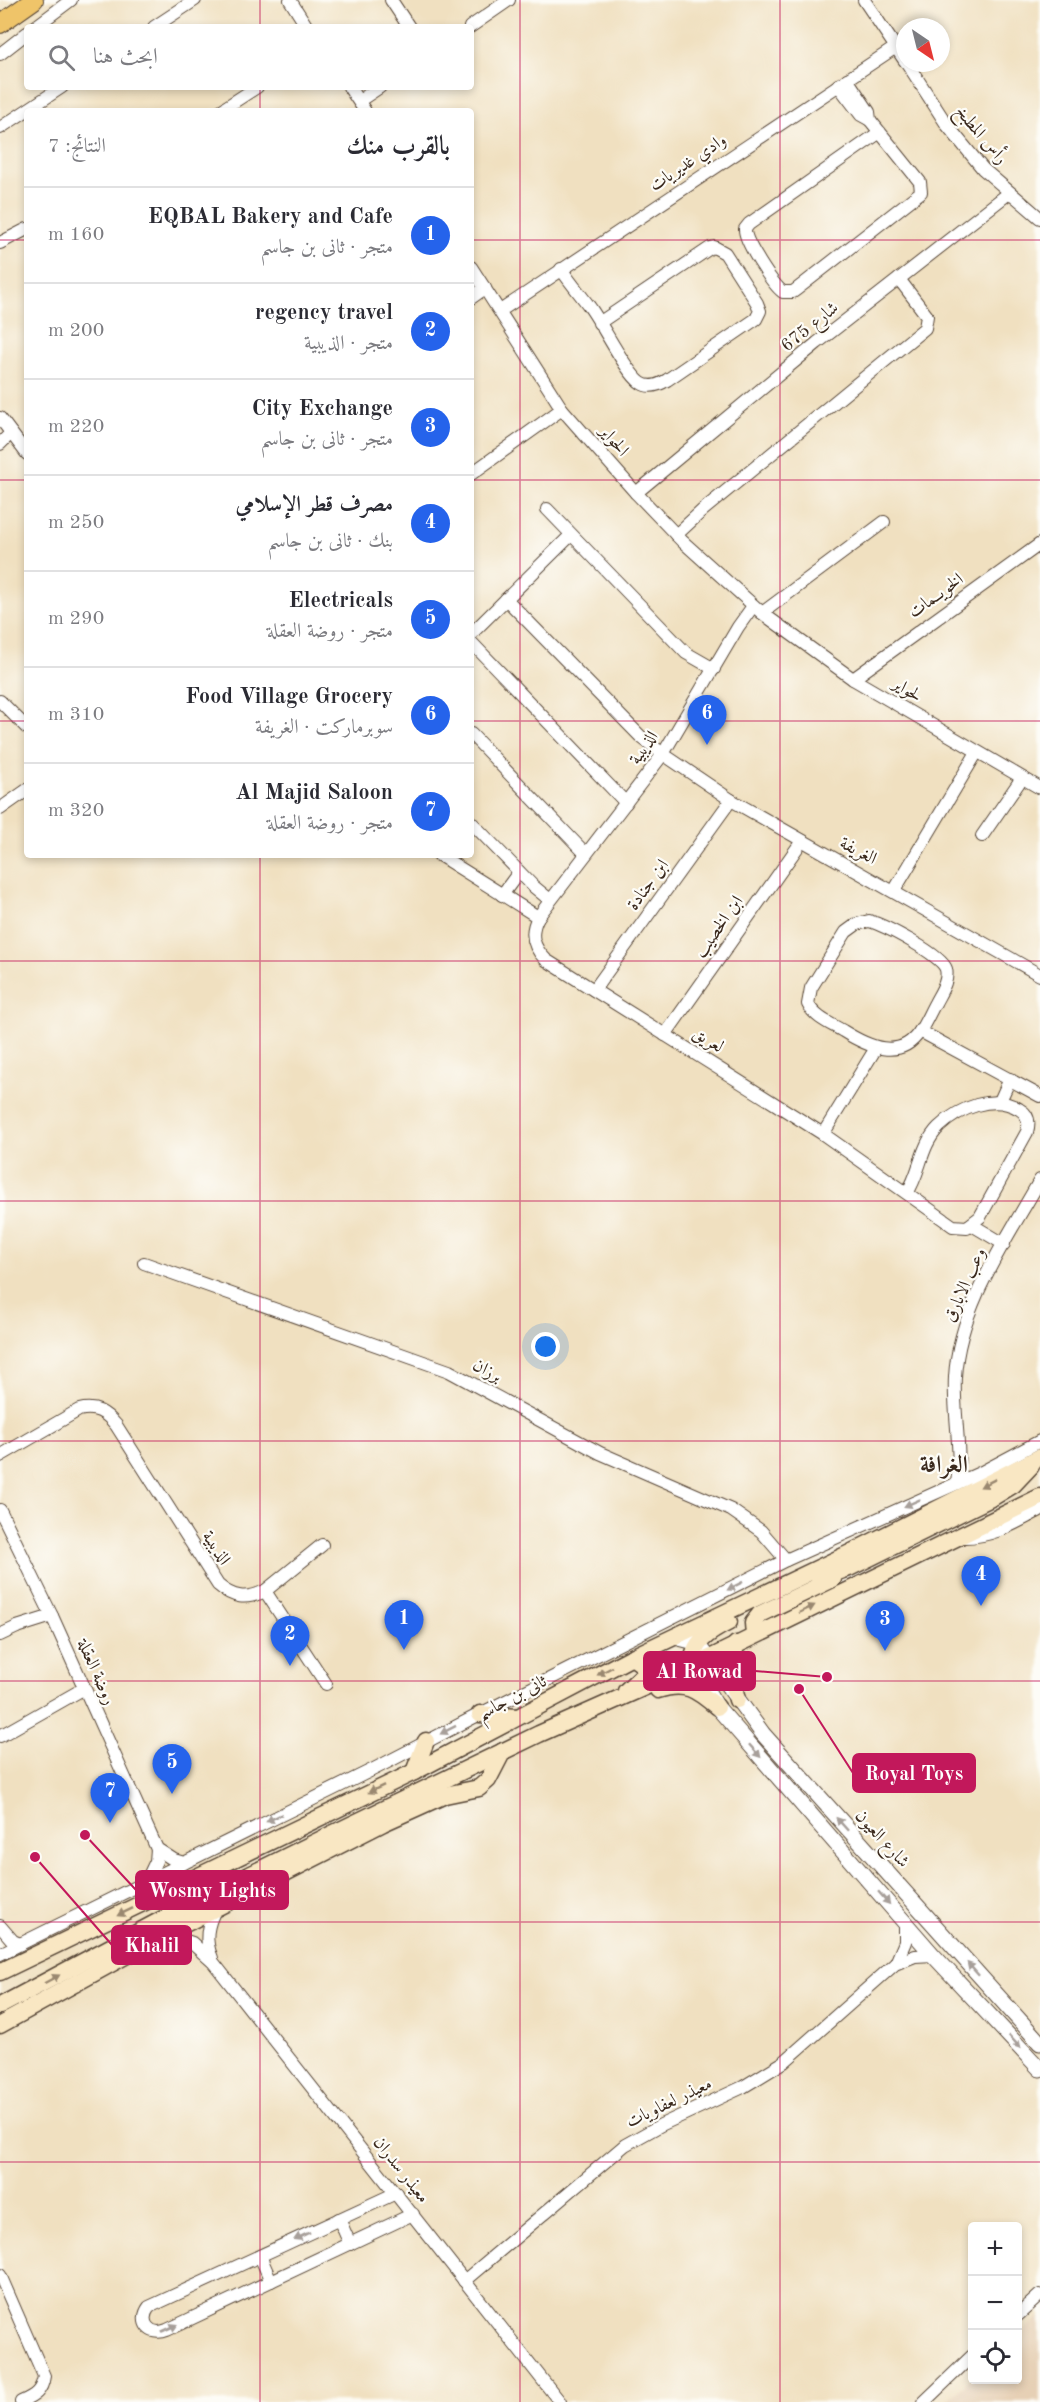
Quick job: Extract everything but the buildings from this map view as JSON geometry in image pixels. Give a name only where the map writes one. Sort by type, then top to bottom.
[{"type":"main road","points":[[0,24],[34,0]]},
{"type":"main road","points":[[692,1666],[696,1645],[719,1627],[826,1576],[849,1568],[995,1496],[1025,1474],[1038,1458]]},
{"type":"main road","name":"ثانى بن جاسم","points":[[0,1972],[414,1772],[632,1657],[852,1552],[1038,1458]]},
{"type":"main road","points":[[0,2006],[213,1893],[503,1751],[708,1659],[1040,1497]]},
{"type":"main road","points":[[754,1635],[753,1623],[760,1614],[833,1580],[849,1568]]},
{"type":"main road","points":[[736,1644],[731,1672],[737,1700]]},
{"type":"main road","points":[[615,1702],[644,1674],[643,1665],[632,1657]]},
{"type":"main road","points":[[539,1734],[571,1726],[672,1685],[698,1691],[717,1707]]},
{"type":"main road","points":[[480,1714],[518,1718]]},
{"type":"main road","points":[[414,1772],[426,1742]]},
{"type":"main road","points":[[0,2025],[165,1934],[435,1798],[479,1788],[488,1780],[503,1751]]},
{"type":"street","points":[[39,24],[71,0]]},
{"type":"street","points":[[159,24],[195,0]]},
{"type":"street","points":[[290,0],[305,24]]},
{"type":"street","points":[[391,0],[407,24]]},
{"type":"street","points":[[474,24],[509,0]]},
{"type":"street","name":"رأس المطبخ","points":[[864,0],[896,47]]},
{"type":"street","points":[[0,54],[24,35]]},
{"type":"street","name":"وادي غديريات","points":[[500,311],[896,47]]},
{"type":"street","name":"رأس المطبخ","points":[[913,72],[948,125],[983,169],[1040,218]]},
{"type":"street","points":[[843,82],[859,112],[870,120],[880,132],[920,182],[921,192],[797,290],[783,292],[776,286],[747,240],[745,229],[880,132]]},
{"type":"street","points":[[30,108],[57,90]]},
{"type":"street","points":[[225,108],[252,90]]},
{"type":"street","points":[[351,90],[362,106],[377,90]]},
{"type":"street","points":[[0,128],[24,112]]},
{"type":"street","name":"شارع 675","points":[[636,493],[711,430],[1009,193]]},
{"type":"street","points":[[0,243],[24,231]]},
{"type":"street","points":[[564,267],[589,305],[599,322],[635,378],[646,386],[653,386],[667,380],[756,319],[760,311],[724,253],[714,247],[599,322]]},
{"type":"street","name":"الحواير","points":[[474,272],[562,409],[679,538],[757,609]]},
{"type":"street","points":[[679,538],[707,506],[925,328],[927,316],[899,279]]},
{"type":"street","points":[[474,296],[485,288]]},
{"type":"street","points":[[474,472],[562,409]]},
{"type":"street","points":[[0,418],[24,450]]},
{"type":"street","points":[[0,444],[11,433]]},
{"type":"street","points":[[547,509],[686,653],[699,663],[714,669]]},
{"type":"street","name":"الذيبية","points":[[550,900],[663,754],[734,632],[757,609],[884,522]]},
{"type":"street","points":[[474,631],[572,535]]},
{"type":"street","name":"الخويــمات","points":[[854,679],[1040,544]]},
{"type":"street","name":"الغريفة","points":[[507,599],[641,736],[663,754],[731,800],[1040,975]]},
{"type":"street","name":"لحواير","points":[[757,609],[854,679],[1040,789]]},
{"type":"street","points":[[474,645],[626,803]]},
{"type":"street","points":[[1,704],[24,725]]},
{"type":"street","points":[[474,737],[586,854]]},
{"type":"street","points":[[894,891],[977,752]]},
{"type":"street","points":[[982,836],[1022,778]]},
{"type":"street","points":[[0,809],[24,791]]},
{"type":"street","name":"ابن جنادة","points":[[594,990],[731,800]]},
{"type":"street","points":[[474,825],[519,872],[550,900]]},
{"type":"street","name":"ابن الخصيب","points":[[665,1035],[802,841]]},
{"type":"street","points":[[444,858],[538,917]]},
{"type":"street","points":[[502,895],[519,872]]},
{"type":"street","name":"لعريق","points":[[550,900],[538,917],[532,933],[538,953],[546,960],[823,1134],[953,1226],[972,1225],[1004,1244]]},
{"type":"street","points":[[869,921],[933,955],[945,966],[946,975],[944,984],[914,1038],[901,1046],[876,1048],[814,1013],[808,1004],[811,988],[846,932],[857,924],[869,921]]},
{"type":"street","points":[[920,1030],[1040,1096]]},
{"type":"street","points":[[823,1134],[876,1048]]},
{"type":"street","points":[[1000,1101],[1010,1079]]},
{"type":"street","points":[[907,1193],[914,1180],[924,1149],[938,1128],[975,1106],[990,1101],[1000,1101],[1023,1112],[1028,1119],[1028,1128],[980,1217],[972,1225]]},
{"type":"street","name":"وعب الابارق","points":[[957,1483],[958,1450],[954,1401],[958,1351],[975,1300],[1040,1180]]},
{"type":"street","name":"برزان","points":[[144,1263],[449,1371],[600,1453],[731,1510],[761,1531],[786,1560]]},
{"type":"street","name":"الذيبية","points":[[0,1456],[79,1410],[89,1407],[99,1409],[116,1425],[218,1585],[227,1593],[241,1598],[254,1596],[265,1590],[322,1545]]},
{"type":"street","name":"ثانى بن جاسم","points":[[0,1954],[376,1768],[786,1560],[980,1473],[1040,1441]]},
{"type":"street","points":[[958,1450],[967,1463],[980,1473]]},
{"type":"street","name":"روضة العقلة","points":[[0,1510],[52,1616],[82,1689],[157,1849]]},
{"type":"street","points":[[957,1537],[974,1538],[993,1533],[1040,1510]]},
{"type":"street","points":[[265,1590],[326,1683]]},
{"type":"street","points":[[0,1635],[52,1616]]},
{"type":"street","name":"شارع العيون","points":[[675,1637],[691,1641],[696,1645],[763,1734],[1040,2043]]},
{"type":"street","name":"شارع العيون","points":[[692,1666],[717,1707],[933,1954],[1040,2069]]},
{"type":"street","points":[[0,1736],[82,1689]]},
{"type":"street","points":[[146,1882],[156,1861],[157,1849],[174,1860],[184,1863]]},
{"type":"street","name":"معيذر سدران","points":[[213,1962],[208,1949],[207,1935],[209,1921],[216,1908]]},
{"type":"street","name":"معيذر لعفاويات","points":[[895,1964],[905,1942],[905,1922]]},
{"type":"street","points":[[0,1927],[13,1941],[20,1944]]},
{"type":"street","points":[[0,1927],[0,1954]]},
{"type":"street","name":"معيذر سدران","points":[[165,1934],[192,1943],[213,1962],[560,2402]]},
{"type":"street","name":"معيذر لعفاويات","points":[[464,2281],[625,2145],[661,2125],[743,2087],[784,2062],[895,1964],[915,1956],[933,1954]]},
{"type":"street","points":[[396,2193],[149,2307],[144,2320],[147,2327],[153,2332],[160,2333],[413,2214]]},
{"type":"street","points":[[339,2219],[350,2244]]},
{"type":"street","points":[[260,2256],[271,2281]]},
{"type":"street","points":[[0,2275],[44,2376],[40,2390],[34,2396],[21,2402]]},
{"type":"street","points":[[1022,2311],[1040,2295]]},
{"type":"street","points":[[924,2402],[968,2360]]},
{"type":"shaded area","points":[[1040,2316],[1040,2402],[946,2402],[968,2381],[968,2384],[1022,2384],[1022,2332]]},
{"type":"place","name":"Food Village Grocery","points":[[707,745]]},
{"type":"place","name":"مصرف قطر الإسلامي","points":[[981,1606]]},
{"type":"place","name":"EQBAL Bakery and Cafe","points":[[404,1650]]},
{"type":"place","name":"City Exchange","points":[[885,1651]]},
{"type":"place","name":"regency travel","points":[[290,1666]]},
{"type":"place","name":"Al Rowad","points":[[827,1677]]},
{"type":"place","name":"Royal Toys","points":[[799,1689]]},
{"type":"place","name":"Electricals","points":[[172,1794]]},
{"type":"place","name":"Al Majid Saloon","points":[[110,1823]]},
{"type":"place","name":"Wosmy Lights","points":[[85,1835]]},
{"type":"place","name":"Khalil","points":[[35,1857]]},
{"type":"district","name":"الغرافة","points":[[944,1466]]}]
